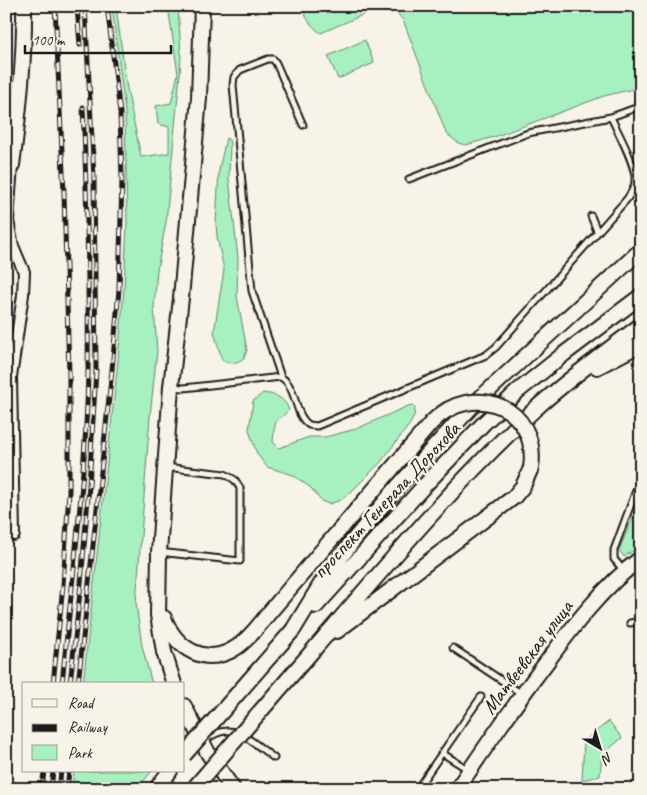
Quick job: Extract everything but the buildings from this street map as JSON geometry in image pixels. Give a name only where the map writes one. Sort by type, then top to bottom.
[{"type":"street","points":[[14,535],[9,381],[23,295],[24,272],[13,246],[8,221],[9,168],[25,38],[24,6]]},
{"type":"street","points":[[173,682],[164,652],[158,615],[158,552],[171,387],[182,298],[199,98],[202,6]]},
{"type":"street","points":[[293,630],[321,584],[352,542],[399,485],[475,403],[641,250]]},
{"type":"street","name":"проспект Генерала Дорохова","points":[[185,754],[293,630],[484,423],[518,391],[641,296]]},
{"type":"street","name":"проспект Генерала Дорохова","points":[[194,789],[369,585],[502,441],[561,387],[641,325]]},
{"type":"street","points":[[561,387],[641,344]]},
{"type":"street","points":[[158,593],[168,630],[189,651],[213,656],[236,648],[246,640],[440,413],[450,407],[468,402],[487,402],[496,404],[516,416],[523,425],[532,447],[531,468],[523,486],[514,497],[315,648]]},
{"type":"street","name":"Матвеевская улица","points":[[457,789],[522,695],[593,602],[641,558]]},
{"type":"street","points":[[185,708],[202,742],[233,789]]},
{"type":"street","points":[[156,789],[169,772]]},
{"type":"lane","points":[[303,125],[273,59],[240,70],[236,74],[233,85],[252,291],[281,377],[289,385],[303,419],[312,426],[486,355],[505,339],[632,192],[635,183],[635,172],[611,116]]},
{"type":"lane","points":[[409,179],[528,133],[611,116],[641,106]]},
{"type":"lane","points":[[591,216],[597,231]]},
{"type":"lane","points":[[171,387],[184,388],[281,377]]},
{"type":"lane","points":[[158,552],[240,562],[240,488],[235,480],[224,474],[165,467]]},
{"type":"lane","points":[[624,572],[614,560],[614,550],[641,477]]},
{"type":"lane","points":[[630,623],[641,621]]},
{"type":"lane","points":[[453,648],[522,695]]},
{"type":"lane","points":[[417,789],[481,697]]},
{"type":"lane","points":[[202,742],[219,732],[236,732],[274,758]]},
{"type":"lane","points":[[442,753],[469,771]]},
{"type":"green space","points":[[112,6],[116,6],[127,89],[141,157],[169,153],[169,127],[158,124],[156,106],[171,103],[178,74],[168,6],[178,6],[181,54],[180,74],[166,222],[157,270],[154,307],[157,351],[150,416],[136,603],[142,646],[151,682],[83,682],[117,371],[124,289],[127,222],[125,112]]},
{"type":"green space","points":[[303,6],[383,6],[321,33],[309,21]]},
{"type":"green space","points":[[384,6],[641,6],[641,87],[604,96],[494,137],[466,145],[458,143],[446,133],[403,20],[395,11]]},
{"type":"green space","points":[[365,40],[374,63],[338,79],[328,56]]},
{"type":"green space","points":[[226,138],[230,144],[229,178],[238,258],[237,296],[247,350],[242,360],[230,363],[222,360],[214,332],[224,270],[216,224],[219,170]]},
{"type":"green space","points":[[263,393],[279,397],[285,402],[289,410],[276,422],[273,442],[279,448],[309,437],[325,437],[356,429],[412,405],[415,408],[414,416],[380,463],[351,492],[341,500],[329,504],[321,501],[311,488],[293,475],[267,467],[257,454],[249,430],[253,401]]},
{"type":"green space","points":[[635,512],[641,514],[641,545],[624,557],[619,550]]},
{"type":"green space","points":[[609,721],[622,738],[602,755],[600,776],[582,780],[584,741]]},
{"type":"green space","points":[[74,772],[151,772],[137,789],[72,789]]},
{"type":"railway","points":[[53,682],[63,585],[69,492],[69,375],[64,193],[55,6]]},
{"type":"railway","points":[[77,6],[80,45]]},
{"type":"railway","points":[[70,682],[81,583],[96,370],[94,178],[85,6]]},
{"type":"railway","points":[[78,682],[119,289],[122,179],[120,113],[107,6]]},
{"type":"railway","points":[[62,682],[78,528],[87,411],[88,273],[83,107]]},
{"type":"railway","points":[[42,789],[44,772]]},
{"type":"railway","points":[[51,789],[53,772]]},
{"type":"railway","points":[[59,789],[61,772]]},
{"type":"railway","points":[[67,789],[69,772]]}]
